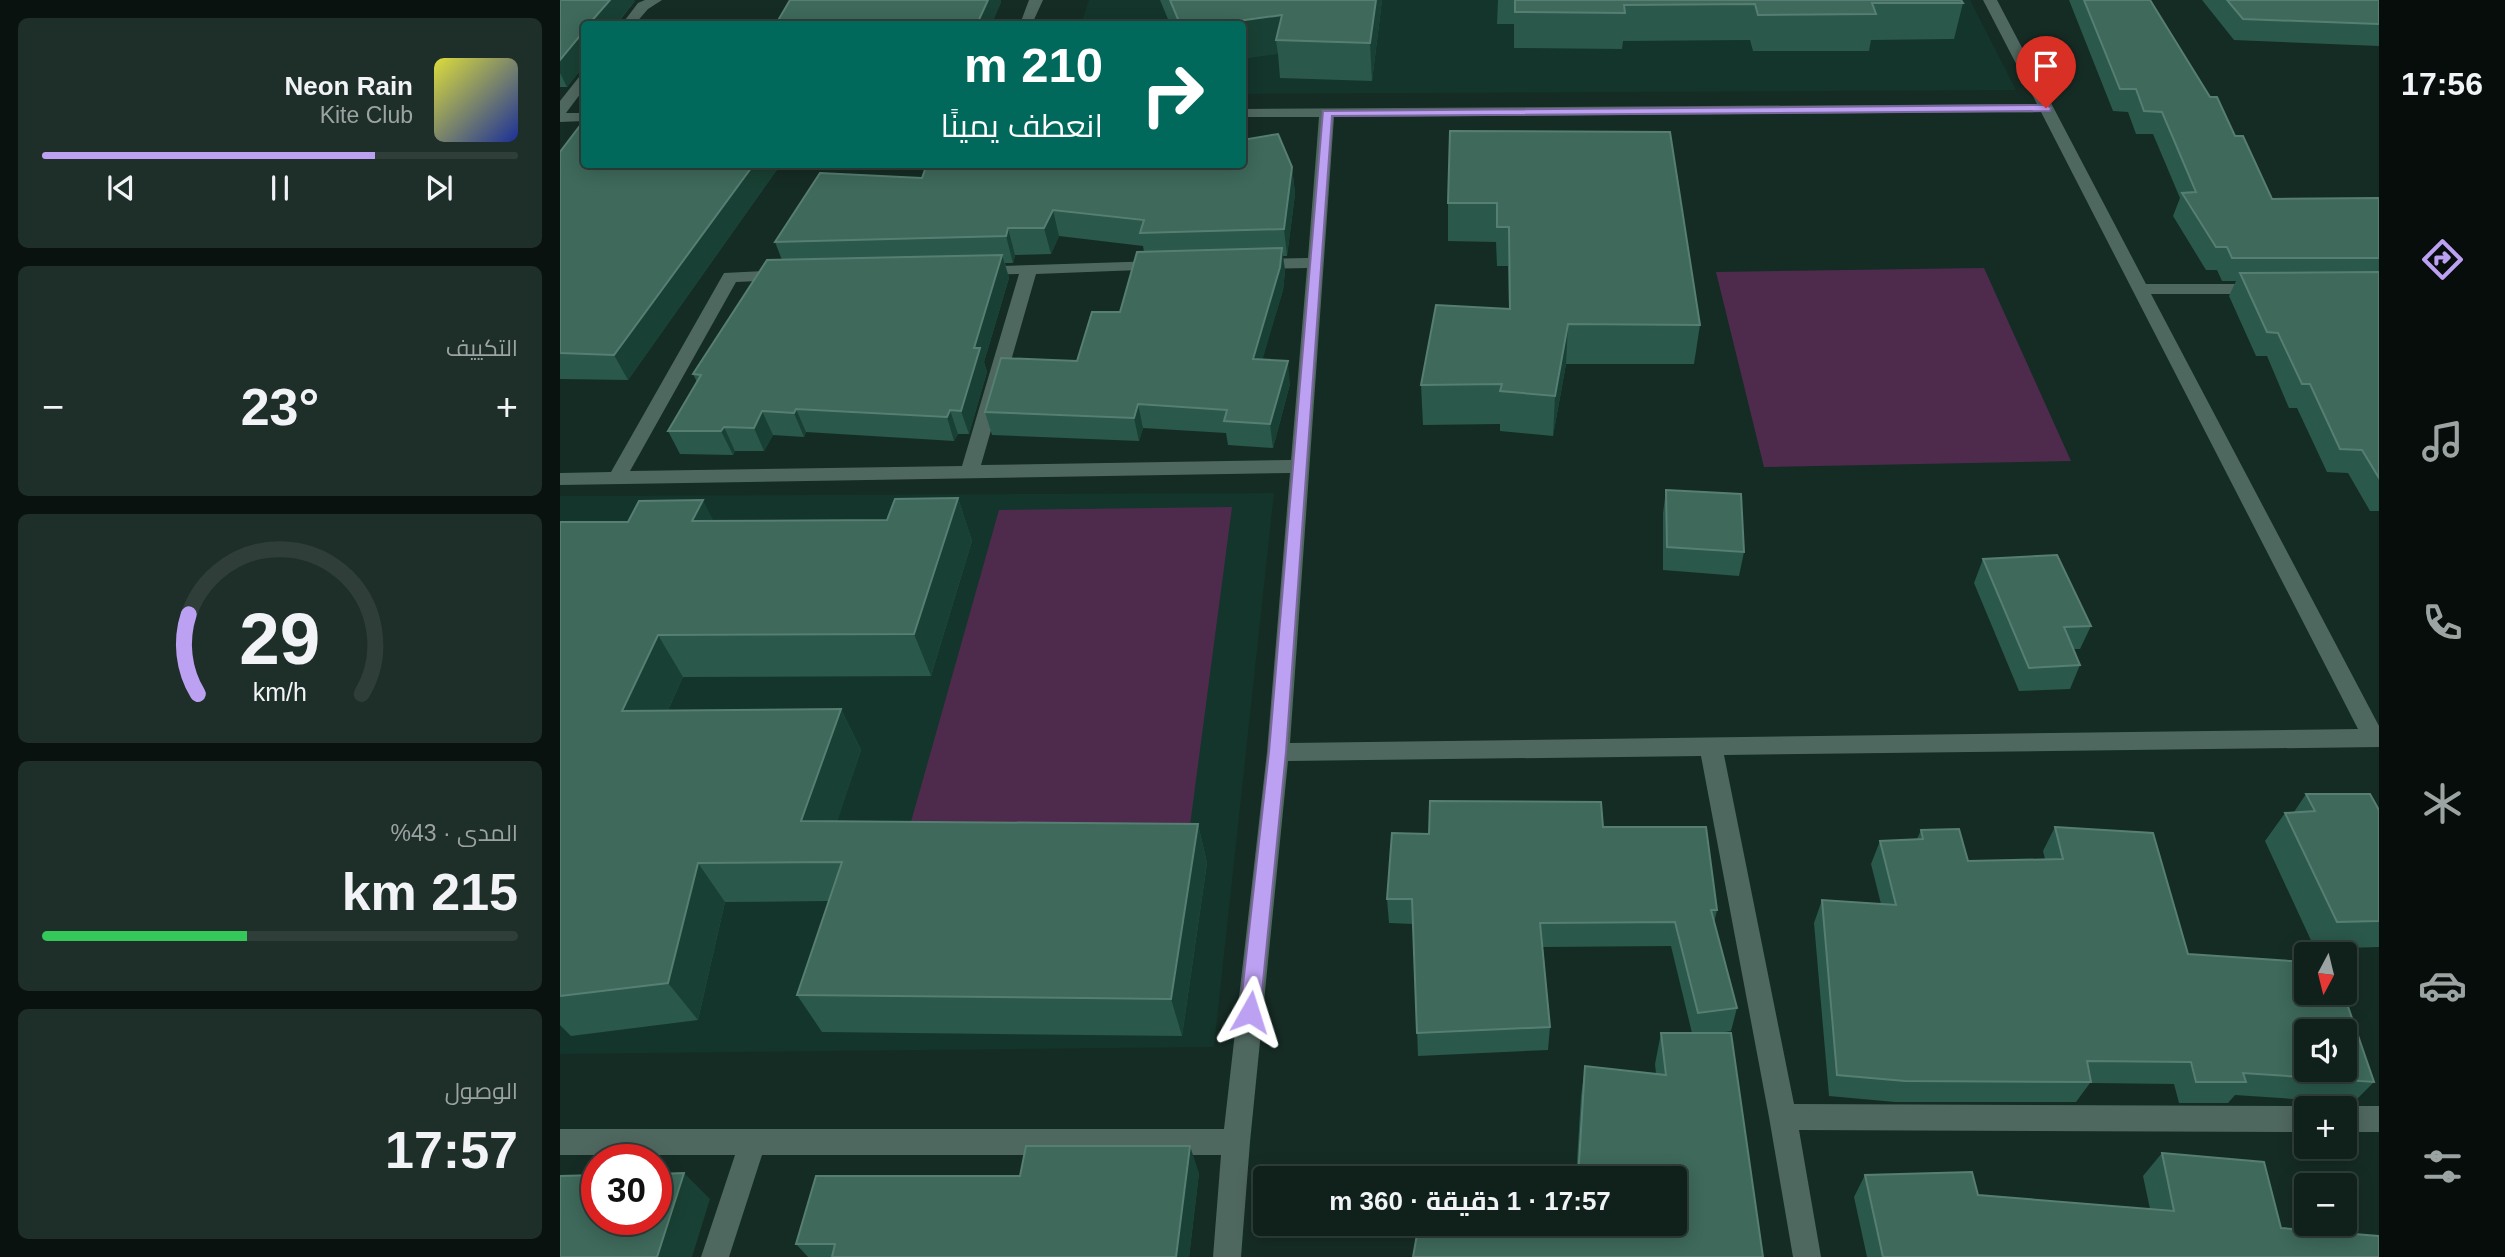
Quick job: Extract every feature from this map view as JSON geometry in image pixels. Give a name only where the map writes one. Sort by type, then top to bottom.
[{"type":"street","points":[[630,21],[643,6],[655,0]]},
{"type":"street","points":[[1027,21],[1036,0]]},
{"type":"street","points":[[1278,752],[2377,738],[1990,0]]},
{"type":"street","points":[[560,111],[581,84]]},
{"type":"street","points":[[1246,114],[2046,108]]},
{"type":"street","points":[[1227,1257],[1236,1142],[1278,752],[1326,113]]},
{"type":"street","points":[[560,118],[581,117]]},
{"type":"street","points":[[1247,264],[1315,263]]},
{"type":"street","points":[[961,271],[1179,266]]},
{"type":"street","points":[[970,472],[1029,269]]},
{"type":"street","points":[[617,478],[730,276],[798,275]]},
{"type":"street","points":[[2140,289],[2273,289]]},
{"type":"street","points":[[560,479],[1299,466]]},
{"type":"street","points":[[1711,747],[1783,1117],[1807,1257]]},
{"type":"street","points":[[1783,1117],[2294,1119]]},
{"type":"street","points":[[2357,1119],[2379,1119]]},
{"type":"street","points":[[560,1142],[1236,1142]]},
{"type":"street","points":[[715,1257],[753,1142]]},
{"type":"shaded area","points":[[1089,0],[1970,0],[2016,90],[1246,94],[1246,21],[1082,21]]},
{"type":"shaded area","points":[[1984,268],[2071,461],[1764,467],[1716,272]]},
{"type":"shaded area","points":[[1274,493],[1214,1047],[560,1054],[560,496]]},
{"type":"shaded area","points":[[1232,507],[1189,833],[907,836],[999,510]]},
{"type":"building","points":[[560,0],[610,0],[592,21],[581,21],[581,35],[560,60]]},
{"type":"building","points":[[790,0],[988,0],[978,21],[778,21]]},
{"type":"building","points":[[1170,0],[1376,0],[1370,43],[1276,40],[1282,15],[1238,21],[1179,21]]},
{"type":"building","points":[[1515,0],[1961,0],[1963,3],[1872,3],[1876,14],[1758,15],[1755,4],[1624,5],[1625,13],[1515,12]]},
{"type":"building","points":[[2084,0],[2150,0],[2210,97],[2217,97],[2235,136],[2243,136],[2272,199],[2379,198],[2379,258],[2232,258],[2227,247],[2216,247],[2182,193],[2196,192],[2162,112],[2144,111],[2136,89],[2120,89]]},
{"type":"building","points":[[2227,0],[2379,0],[2379,24],[2243,19]]},
{"type":"building","points":[[581,124],[581,168],[751,168],[614,355],[560,353],[560,152]]},
{"type":"building","points":[[1450,131],[1670,132],[1700,325],[1568,324],[1555,396],[1500,391],[1502,384],[1421,385],[1436,305],[1510,309],[1509,227],[1497,227],[1497,203],[1448,203]]},
{"type":"building","points":[[1278,134],[1292,167],[1284,229],[1140,233],[1144,220],[1053,210],[1044,228],[1008,228],[1006,236],[775,242],[820,173],[922,178],[926,168],[1246,168],[1246,139]]},
{"type":"building","points":[[1282,248],[1280,267],[1253,359],[1288,361],[1270,424],[1224,421],[1227,410],[1138,404],[1134,418],[985,412],[1001,358],[1077,361],[1092,312],[1120,312],[1137,252]]},
{"type":"building","points":[[1002,255],[974,348],[980,348],[961,411],[950,410],[947,417],[796,409],[794,413],[762,411],[754,428],[668,431],[701,375],[693,374],[767,260]]},
{"type":"building","points":[[2379,272],[2379,478],[2362,450],[2340,449],[2310,384],[2302,384],[2278,333],[2267,332],[2240,273]]},
{"type":"building","points":[[1666,490],[1741,494],[1744,552],[1667,547]]},
{"type":"building","points":[[958,498],[914,634],[658,635],[622,711],[841,709],[801,821],[1198,824],[1171,999],[797,995],[842,862],[698,863],[668,983],[560,996],[560,522],[628,522],[639,501],[703,500],[692,521],[887,520],[895,499]]},
{"type":"building","points":[[2057,555],[2091,626],[2064,627],[2080,665],[2029,668],[1983,559]]},
{"type":"building","points":[[2306,794],[2370,794],[2379,810],[2379,921],[2337,922],[2285,813],[2315,811]]},
{"type":"building","points":[[1430,801],[1601,802],[1603,827],[1706,827],[1717,910],[1711,910],[1737,1008],[1698,1013],[1675,922],[1540,923],[1550,1027],[1417,1033],[1412,899],[1387,899],[1392,833],[1429,834]]},
{"type":"building","points":[[2055,827],[2153,833],[2188,954],[2294,961],[2294,1005],[2347,1005],[2352,1019],[2294,1019],[2294,1077],[2243,1073],[2246,1082],[2196,1082],[2191,1062],[2087,1061],[2091,1082],[1905,1081],[1837,1075],[1822,900],[1896,905],[1880,841],[1923,839],[1921,830],[1959,829],[1968,861],[2063,859]]},
{"type":"building","points":[[1661,1033],[1731,1033],[1763,1257],[1413,1257],[1417,1236],[1687,1236],[1687,1166],[1579,1166],[1585,1066],[1666,1075]]},
{"type":"building","points":[[2357,1033],[2374,1082],[2357,1081]]},
{"type":"building","points":[[1026,1146],[1190,1146],[1176,1257],[832,1257],[835,1244],[796,1244],[816,1176],[1020,1176]]},
{"type":"building","points":[[2162,1153],[2264,1162],[2281,1228],[2294,1229],[2294,1236],[2379,1236],[2379,1257],[1883,1257],[1865,1175],[1972,1172],[1978,1195],[2174,1211]]},
{"type":"building","points":[[672,1173],[684,1173],[672,1210]]},
{"type":"building","points":[[581,1175],[581,1235],[664,1235],[657,1257],[560,1257],[560,1176]]},
{"type":"route","points":[[1250,1012],[1278,752],[1326,113],[2046,108]]}]
